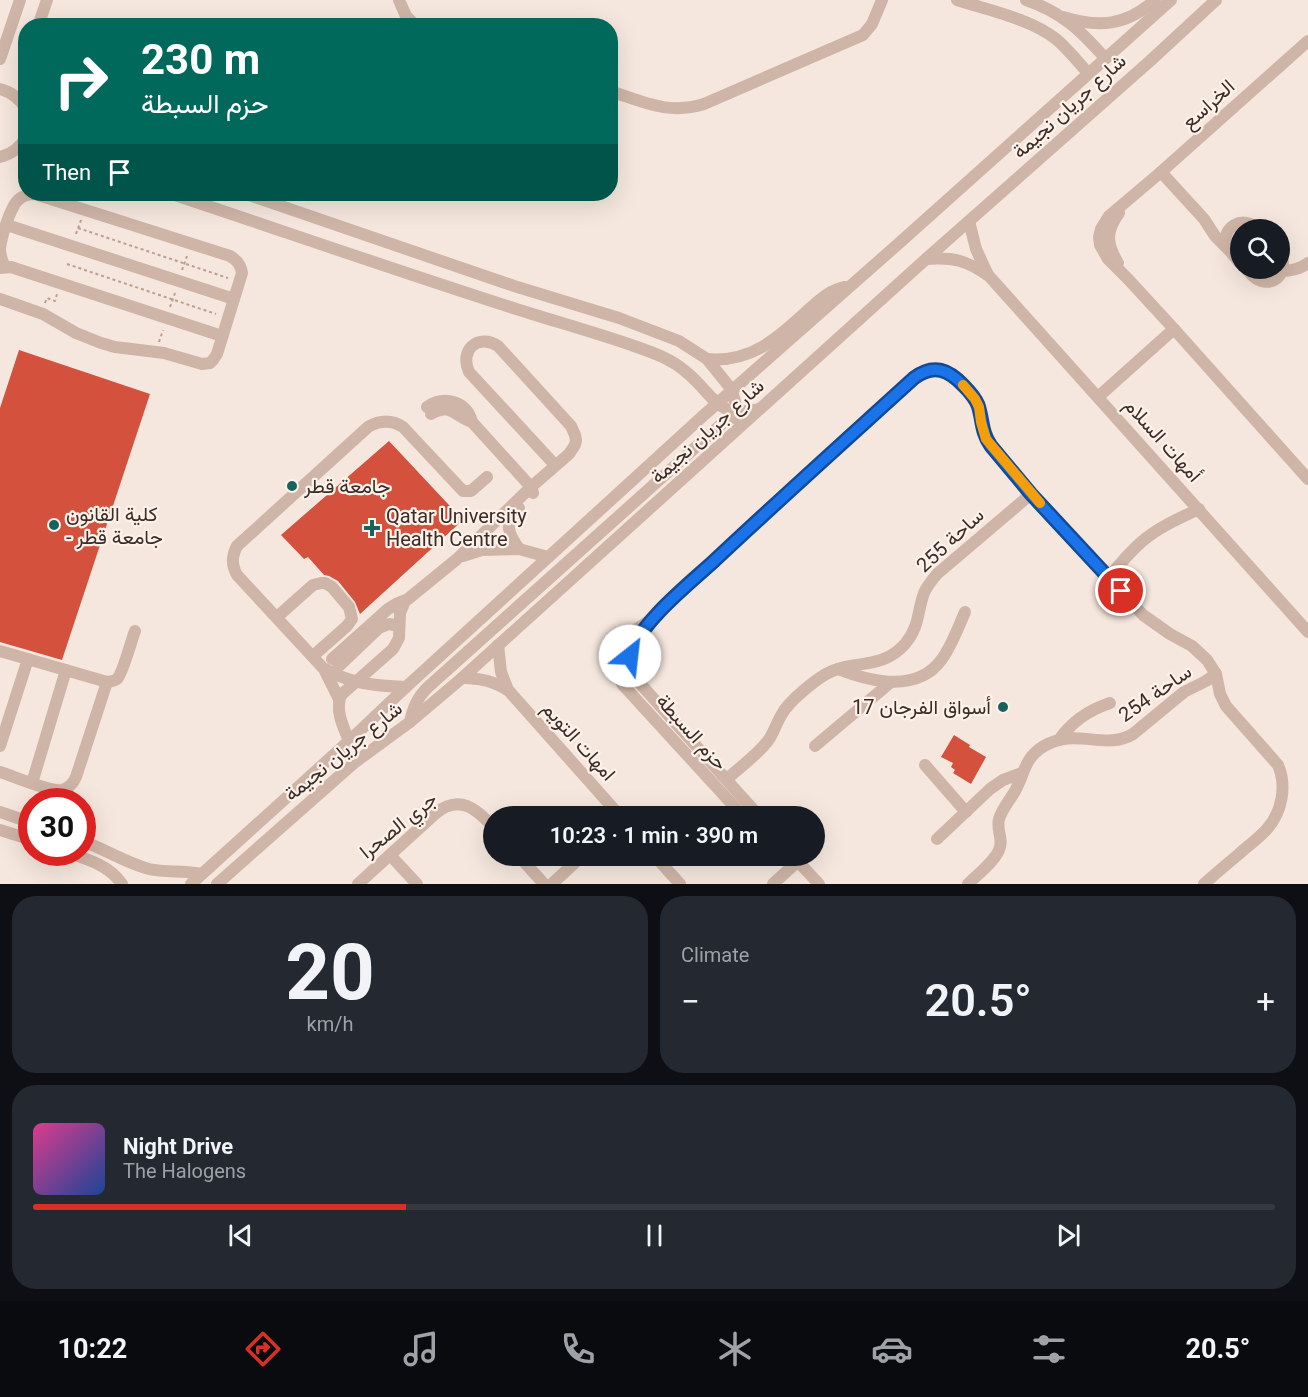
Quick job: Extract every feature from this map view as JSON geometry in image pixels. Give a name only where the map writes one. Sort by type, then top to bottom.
[{"type":"street","points":[[0,59],[20,0]]},
{"type":"street","points":[[41,18],[47,0]]},
{"type":"street","points":[[399,0],[408,18]]},
{"type":"street","points":[[618,94],[671,109],[704,104],[856,38],[868,30],[882,0]]},
{"type":"street","points":[[957,0],[1040,28],[1064,46],[1088,73]]},
{"type":"street","points":[[1026,0],[1046,7],[1063,17],[1086,36],[1105,58]]},
{"type":"street","points":[[1063,17],[1105,24],[1117,22],[1139,14],[1155,0]]},
{"type":"street","name":"شارع جريان نجيمة","points":[[191,884],[732,390],[1171,0]]},
{"type":"street","name":"شارع جريان نجيمة","points":[[218,884],[354,763],[410,722],[462,678],[1216,0]]},
{"type":"street","name":"الخراسع","points":[[1308,41],[1108,216],[1099,237],[1103,252],[1108,259],[1308,479]]},
{"type":"street","points":[[0,89],[11,93],[18,99]]},
{"type":"street","points":[[0,167],[13,152]]},
{"type":"street","points":[[1161,172],[1230,251]]},
{"type":"street","points":[[18,199],[1,238],[2,268],[11,267],[222,336]]},
{"type":"street","points":[[0,299],[51,317],[76,333],[101,343],[128,350],[164,353],[199,364],[210,363],[215,357],[242,273],[234,258],[58,201]]},
{"type":"street","points":[[193,201],[507,306],[638,347],[674,363],[693,377],[717,404],[726,409],[735,412],[760,409]]},
{"type":"street","points":[[266,201],[514,286],[619,318],[668,336],[690,347],[707,359],[732,390],[735,412],[726,440]]},
{"type":"street","points":[[1204,219],[1230,227]]},
{"type":"street","name":"أمهات السلام","points":[[969,221],[976,249],[989,276]]},
{"type":"street","points":[[7,225],[234,299]]},
{"type":"street","points":[[1230,229],[1226,241],[1230,251]]},
{"type":"street","name":"أمهات السلام","points":[[926,259],[958,260],[989,276],[1308,632]]},
{"type":"street","points":[[1290,271],[1308,263]]},
{"type":"street","points":[[1257,279],[1262,282],[1276,279]]},
{"type":"street","points":[[507,306],[514,286]]},
{"type":"street","points":[[707,359],[731,358],[767,345],[828,293],[849,287]]},
{"type":"street","points":[[1098,397],[1174,329]]},
{"type":"street","points":[[332,665],[374,628],[393,606],[405,601],[457,559],[575,446],[574,431],[498,346],[488,341],[472,346],[466,355],[466,367],[469,372],[555,465]]},
{"type":"street","points":[[654,617],[632,647],[631,671],[619,677],[614,660],[616,651],[627,636],[654,617],[914,378],[926,371],[938,370],[950,374],[956,377],[979,407],[986,439],[1031,494],[1143,615],[1192,646],[1207,660],[1216,674],[1220,694],[1226,706],[1278,765],[1283,792],[1278,812],[1267,829],[1204,884]]},
{"type":"street","points":[[429,411],[448,409],[472,422],[531,487],[532,495],[510,520],[509,531],[519,549]]},
{"type":"street","points":[[410,722],[417,699],[427,688],[735,412]]},
{"type":"street","points":[[406,687],[377,686],[339,677],[332,665],[313,656],[237,574],[233,564],[234,552],[242,541],[368,427],[380,422],[392,422],[403,427],[463,491],[471,491],[488,477]]},
{"type":"street","name":"ساحة 255","points":[[837,669],[876,662],[892,654],[906,643],[915,628],[927,587],[937,574],[1031,494]]},
{"type":"street","points":[[1108,577],[1146,538],[1199,508]]},
{"type":"street","points":[[457,559],[482,550],[519,549],[548,557]]},
{"type":"street","points":[[276,617],[313,585],[325,583],[332,587],[349,607],[351,619],[347,626],[313,656]]},
{"type":"street","points":[[339,699],[344,691],[393,649],[399,638],[400,613],[405,601]]},
{"type":"street","points":[[727,779],[768,741],[788,706],[818,680],[837,669],[849,674],[891,682],[914,680],[923,676],[938,664],[948,649],[965,612]]},
{"type":"street","points":[[374,628],[389,624],[399,626]]},
{"type":"street","points":[[0,651],[107,682],[115,680],[120,674],[135,631]]},
{"type":"street","name":"امهات التويم","points":[[498,645],[501,672],[509,691]]},
{"type":"street","points":[[0,746],[28,659]]},
{"type":"street","points":[[332,665],[339,699],[339,711],[348,741]]},
{"type":"street","points":[[32,783],[66,670]]},
{"type":"street","name":"حزم السبطة","points":[[631,671],[672,728],[704,764],[736,806]]},
{"type":"street","name":"ساحة 254","points":[[968,884],[998,853],[1002,843],[1000,816],[1016,789],[1026,764],[1037,751],[1059,740],[1075,737],[1114,741],[1127,738],[1184,692],[1216,674]]},
{"type":"street","name":"حزم السبطة","points":[[619,677],[623,685],[672,728]]},
{"type":"street","name":"امهات التويم","points":[[462,678],[490,681],[509,691],[611,806]]},
{"type":"street","points":[[0,772],[56,790],[66,789],[74,782],[107,682]]},
{"type":"street","points":[[815,746],[891,682]]},
{"type":"street","points":[[1059,740],[1065,731],[1082,716],[1110,703]]},
{"type":"street","name":"حزم السبطة","points":[[704,764],[727,779],[750,806]]},
{"type":"street","points":[[925,765],[966,812]]},
{"type":"street","points":[[937,839],[996,784],[1022,773]]},
{"type":"street","name":"جري الصحرا","points":[[358,884],[436,813],[447,806],[460,805],[473,808],[483,816]]},
{"type":"street","points":[[0,812],[18,818]]},
{"type":"street","points":[[0,830],[18,836]]},
{"type":"street","points":[[96,847],[142,867],[202,874]]},
{"type":"street","points":[[390,855],[417,884]]},
{"type":"street","points":[[96,862],[113,873],[122,884]]},
{"type":"street","points":[[528,866],[544,884]]},
{"type":"street","points":[[552,884],[571,866]]},
{"type":"street","points":[[664,866],[680,884]]},
{"type":"street","points":[[773,884],[788,866]]},
{"type":"street","points":[[802,866],[819,884]]},
{"type":"path","points":[[84,209],[67,264],[228,318]]},
{"type":"path","points":[[78,228],[239,281]]},
{"type":"path","points":[[153,351],[154,343],[158,344],[191,243]]},
{"type":"path","points":[[51,317],[52,310],[45,304],[47,298],[55,301],[61,283]]},
{"type":"building","name":"كلية القانون - جامعة قطر","points":[[19,350],[150,394],[62,660],[0,642],[0,408]]},
{"type":"building","name":"Qatar University Health Centre","points":[[389,441],[463,520],[360,614],[355,602],[338,581],[324,575],[308,557],[304,559],[281,535]]},
{"type":"building","points":[[954,735],[986,757],[971,784],[953,773],[955,770],[951,767],[953,763],[941,757]]},
{"type":"slow traffic","points":[[963,385],[979,407],[986,439],[1040,503]]},
{"type":"place","name":"جامعة قطر","points":[[292,486]]},
{"type":"place","name":"كلية القانون - جامعة قطر","points":[[54,525]]},
{"type":"place","name":"Qatar University Health Centre","points":[[372,528]]},
{"type":"place","name":"أسواق الفرجان 17","points":[[1003,707]]},
{"type":"route","points":[[630,656],[636,640],[654,617],[914,378],[932,369],[945,371],[956,377],[970,393],[979,407],[983,431],[991,446],[1031,494],[1121,591]]}]
